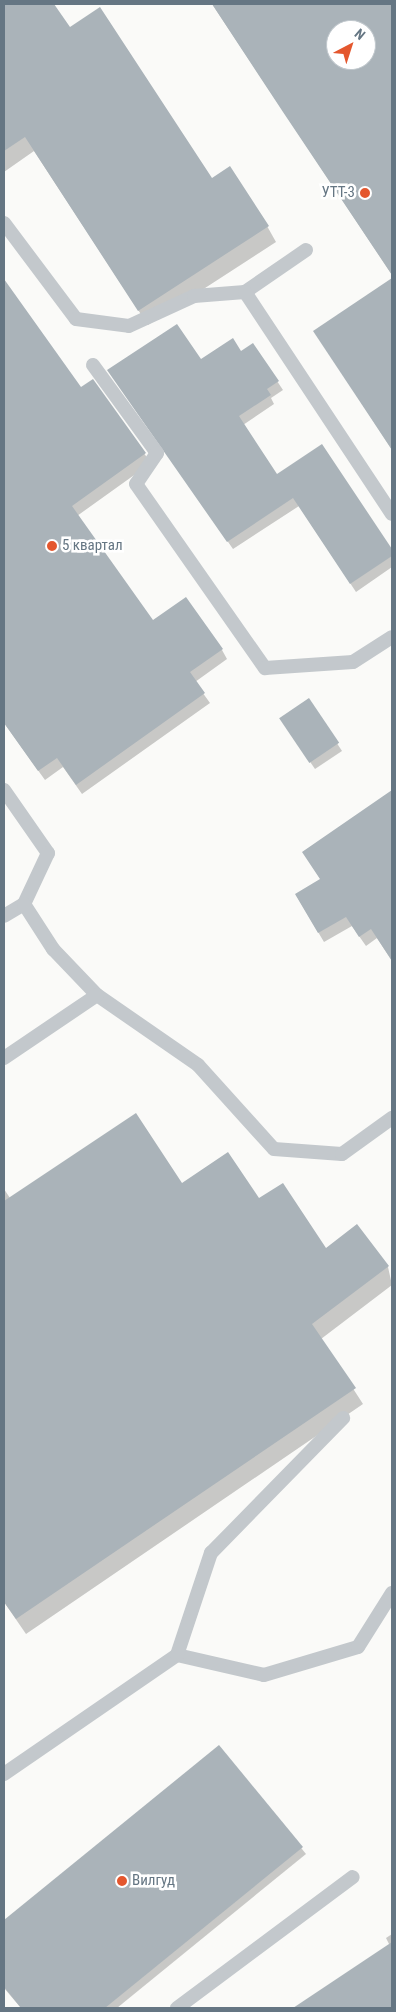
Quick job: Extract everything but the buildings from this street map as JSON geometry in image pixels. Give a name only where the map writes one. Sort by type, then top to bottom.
[{"type":"lane","points":[[4,223],[76,319],[129,326],[194,296],[245,292],[306,250]]},
{"type":"lane","points":[[245,292],[392,514]]},
{"type":"lane","points":[[93,365],[157,453],[136,484],[265,668],[353,662],[392,637]]},
{"type":"lane","points":[[4,790],[48,853],[24,904],[4,916]]},
{"type":"lane","points":[[24,904],[53,949],[97,995],[198,1065],[274,1149],[342,1154],[392,1118]]},
{"type":"lane","points":[[4,1058],[97,995]]},
{"type":"lane","points":[[4,1774],[177,1655],[211,1554],[343,1418]]},
{"type":"lane","points":[[177,1655],[264,1675],[358,1647],[392,1593]]},
{"type":"lane","points":[[177,2008],[353,1877]]},
{"type":"place","name":"УТТ-3","points":[[365,193]]},
{"type":"place","name":"5 квартал","points":[[52,546]]},
{"type":"place","name":"Вилгуд","points":[[122,1881]]}]
